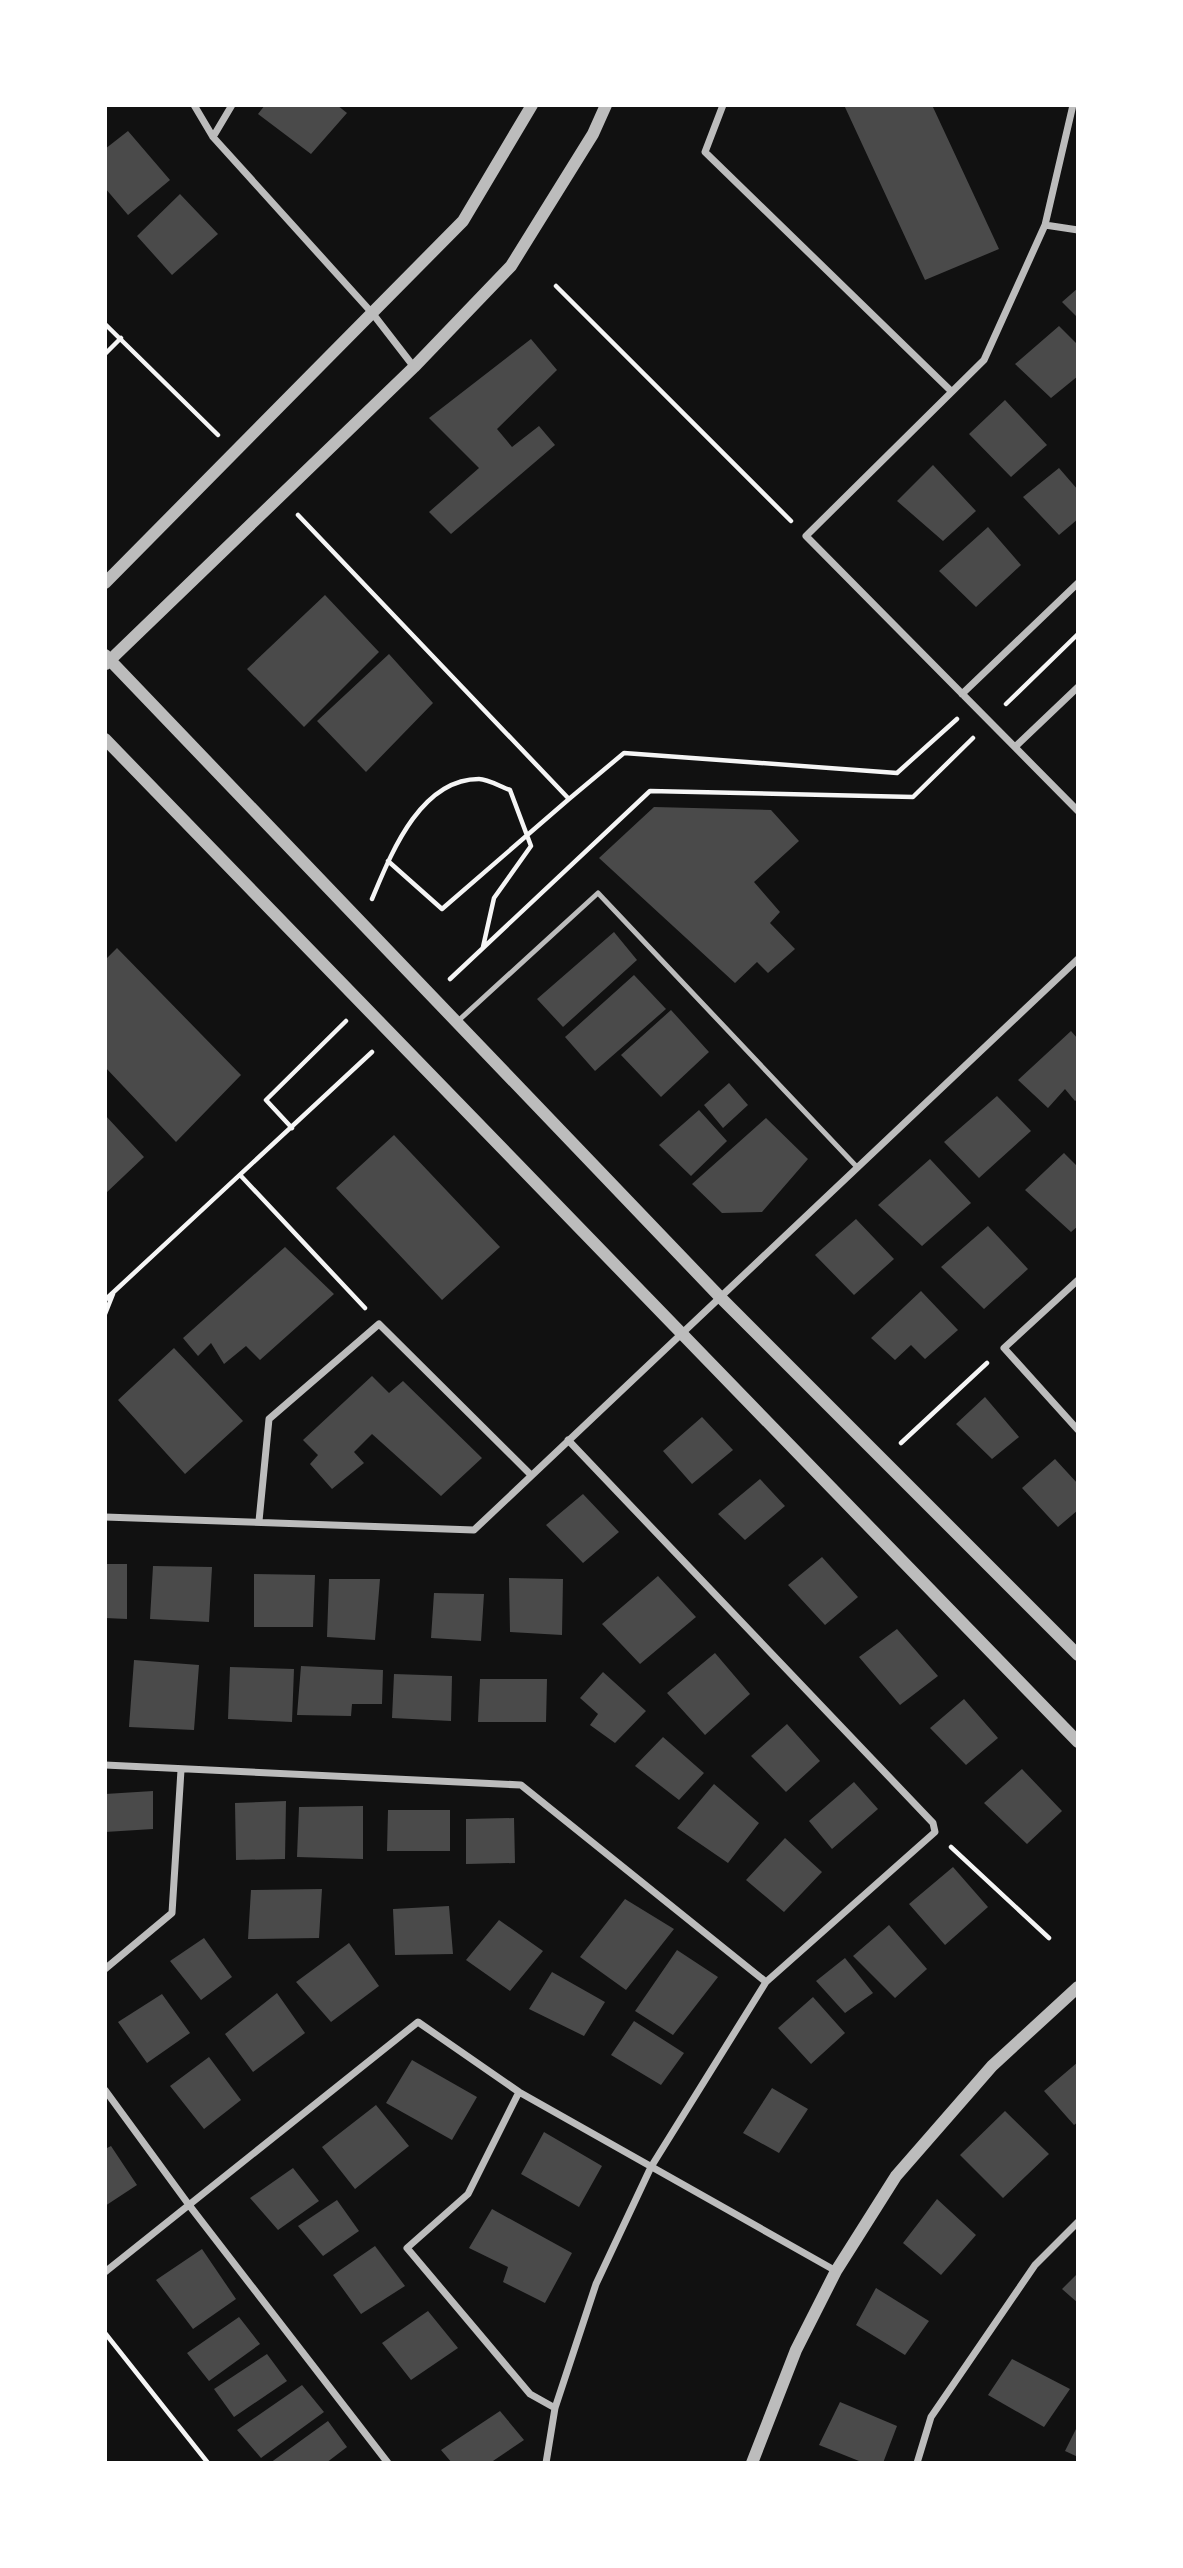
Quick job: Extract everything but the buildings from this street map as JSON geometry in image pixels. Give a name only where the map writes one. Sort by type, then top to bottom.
[{"type":"street","points":[[194,105],[213,137],[373,314],[414,367]]},
{"type":"street","points":[[213,137],[232,105]]},
{"type":"street","points":[[105,583],[463,221],[532,105]]},
{"type":"street","points":[[606,105],[593,134],[511,266],[414,367],[107,660],[363,921],[720,1297],[1078,1655]]},
{"type":"street","points":[[723,105],[705,152],[950,390]]},
{"type":"street","points":[[1073,105],[1045,225],[984,359],[806,536],[1078,811]]},
{"type":"street","points":[[1045,225],[1078,230]]},
{"type":"street","points":[[962,694],[1078,583]]},
{"type":"street","points":[[1015,747],[1078,687]]},
{"type":"street","points":[[105,739],[1078,1742]]},
{"type":"street","points":[[105,1517],[474,1530],[1078,959]]},
{"type":"street","points":[[1078,1280],[1004,1349],[1078,1430]]},
{"type":"street","points":[[258,1521],[269,1419],[379,1324],[531,1475]]},
{"type":"street","points":[[546,2463],[555,2408],[596,2284],[651,2167],[766,1982],[935,1832],[933,1824],[568,1440]]},
{"type":"street","points":[[105,1765],[520,1785],[766,1982]]},
{"type":"street","points":[[105,1969],[172,1913],[181,1770]]},
{"type":"street","points":[[752,2463],[796,2350],[836,2271],[897,2176],[992,2066],[1078,1987]]},
{"type":"street","points":[[105,2272],[418,2022],[519,2092],[836,2271]]},
{"type":"street","points":[[105,2090],[188,2205],[388,2463]]},
{"type":"street","points":[[519,2092],[468,2194],[407,2248],[530,2394],[555,2408]]},
{"type":"street","points":[[917,2463],[931,2417],[1035,2265],[1078,2222]]},
{"type":"lane","points":[[458,1021],[598,893],[856,1166]]},
{"type":"path","points":[[556,286],[806,536]]},
{"type":"path","points":[[105,324],[121,338],[105,354]]},
{"type":"path","points":[[359,576],[569,799]]},
{"type":"path","points":[[1000,710],[1078,634]]},
{"type":"path","points":[[388,861],[442,909],[624,753],[897,773],[973,704]]},
{"type":"path","points":[[444,985],[650,791],[913,797],[981,730]]},
{"type":"path","points":[[363,921],[388,861],[414,819],[440,790],[480,779],[510,790],[531,846],[494,898],[483,948]]},
{"type":"path","points":[[292,1128],[266,1100],[363,1003]]},
{"type":"path","points":[[105,1300],[375,1049]]},
{"type":"path","points":[[241,1176],[379,1324]]},
{"type":"path","points":[[105,1314],[115,1290]]},
{"type":"path","points":[[882,1460],[1004,1349]]},
{"type":"path","points":[[935,1832],[1049,1938]]},
{"type":"path","points":[[105,2333],[208,2463]]}]
